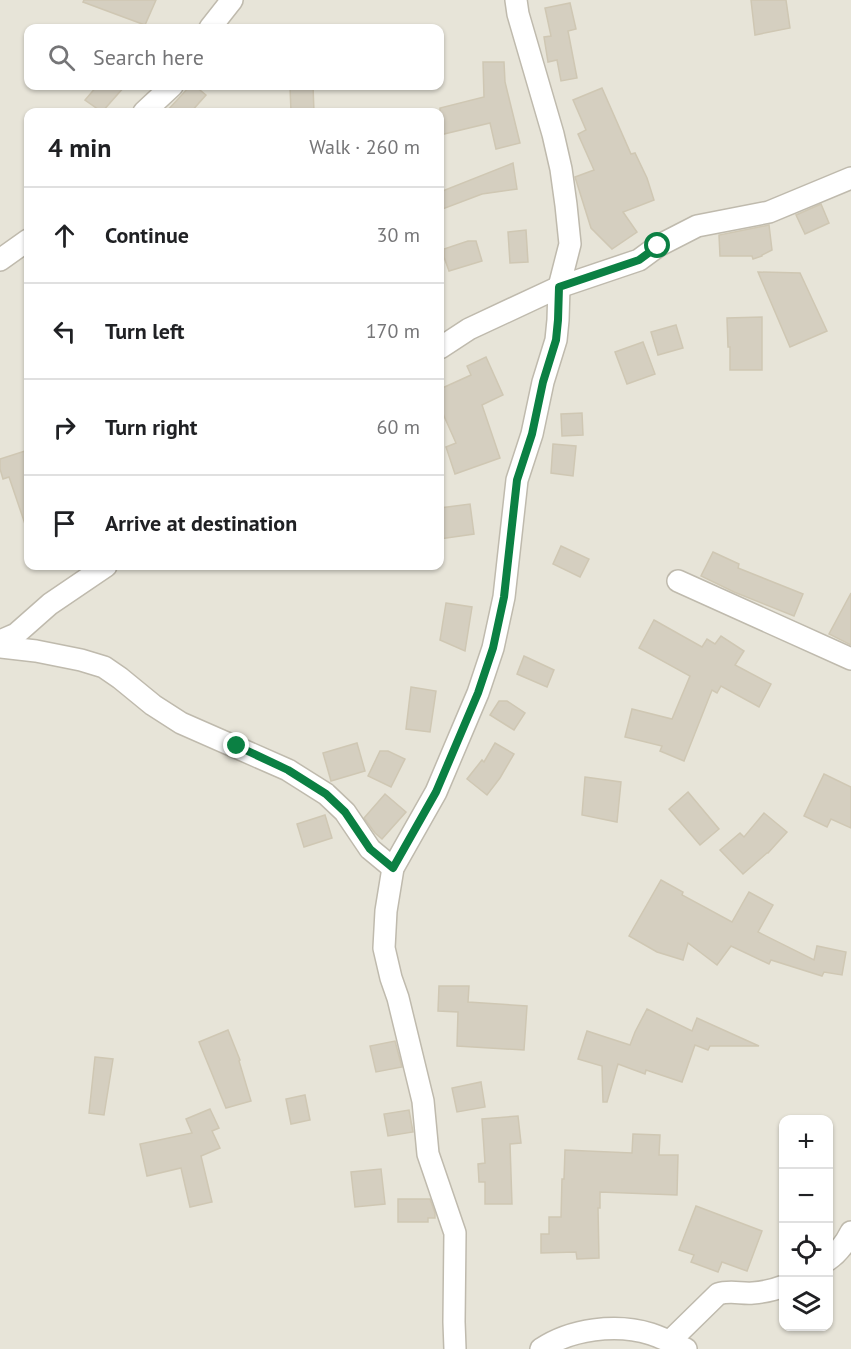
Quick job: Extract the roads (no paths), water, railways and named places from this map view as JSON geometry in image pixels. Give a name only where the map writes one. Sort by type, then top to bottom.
[{"type":"street","points":[[213,24],[232,0]]},
{"type":"street","points":[[456,1349],[455,1233],[428,1154],[423,1101],[384,948],[386,911],[393,868],[436,792],[478,693],[493,648],[504,597],[517,480],[532,434],[543,382],[556,340],[559,287],[570,244],[561,169],[518,15],[516,0]]},
{"type":"street","points":[[148,108],[168,90]]},
{"type":"street","points":[[444,345],[469,328],[559,287],[639,260],[658,246],[697,226],[769,212],[851,178]]},
{"type":"street","points":[[0,260],[24,243]]},
{"type":"street","points":[[0,641],[16,634],[50,604],[100,570]]},
{"type":"street","points":[[678,581],[851,659]]},
{"type":"street","points":[[0,647],[47,653],[81,660],[104,668],[181,723],[288,770],[326,794],[345,812],[370,849],[393,868]]},
{"type":"street","points":[[833,1257],[851,1232]]},
{"type":"street","points":[[541,1349],[568,1336],[603,1330],[628,1329],[678,1345],[718,1294],[726,1291],[752,1293],[779,1287]]}]
